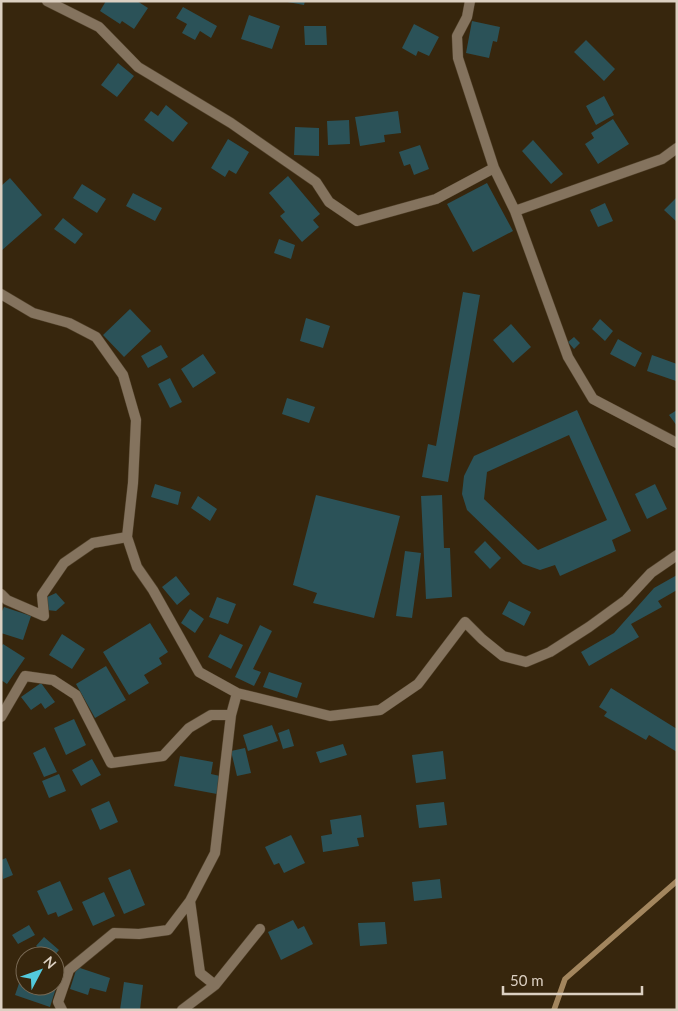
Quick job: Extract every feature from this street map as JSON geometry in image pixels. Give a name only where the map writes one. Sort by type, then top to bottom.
[{"type":"street","points":[[48,1],[99,27],[138,66],[231,123],[316,182],[330,202],[357,221],[436,200],[494,168]]},
{"type":"street","points":[[470,1],[467,17],[457,36],[458,58],[494,168],[515,211],[568,357],[593,399],[677,443]]},
{"type":"street","points":[[515,211],[662,159],[677,148]]},
{"type":"street","points":[[1,294],[33,313],[68,323],[96,337],[123,375],[136,420],[134,483],[127,537],[137,567],[153,590],[199,672],[237,693],[330,716],[380,710],[418,684],[465,622],[503,656],[526,662],[550,652],[589,627],[626,600],[651,572],[677,556]]},
{"type":"street","points":[[1,594],[7,600],[44,616],[42,595],[64,563],[93,543],[127,537]]},
{"type":"street","points":[[1,717],[25,676],[53,680],[76,695],[111,762],[164,756],[189,728],[211,715],[231,715]]},
{"type":"street","points":[[62,1010],[58,1002],[69,970],[114,933],[139,934],[168,930],[190,901],[215,853],[231,715],[237,693]]},
{"type":"street","points":[[190,901],[200,973],[215,985]]},
{"type":"street","points":[[182,1010],[215,985],[260,929]]},
{"type":"building","points":[[106,1],[137,1],[148,8],[134,29],[122,21],[120,24],[100,11]]},
{"type":"building","points":[[282,1],[305,1],[304,5]]},
{"type":"building","points":[[183,7],[217,26],[211,38],[200,31],[195,40],[182,33],[187,24],[176,18]]},
{"type":"building","points":[[249,15],[280,26],[272,49],[241,39]]},
{"type":"building","points":[[472,21],[500,27],[497,42],[493,41],[489,58],[466,53]]},
{"type":"building","points":[[414,24],[439,37],[429,56],[418,51],[416,56],[402,48]]},
{"type":"building","points":[[304,26],[326,26],[327,45],[305,45]]},
{"type":"building","points":[[586,40],[615,69],[604,81],[574,52]]},
{"type":"building","points":[[118,63],[134,76],[117,97],[101,85]]},
{"type":"building","points":[[604,96],[614,115],[596,125],[586,106]]},
{"type":"building","points":[[166,105],[188,123],[173,142],[144,120],[151,111],[158,116]]},
{"type":"building","points":[[398,111],[401,133],[384,135],[385,142],[360,146],[355,117]]},
{"type":"building","points":[[613,119],[629,144],[598,164],[585,144],[594,138],[591,133]]},
{"type":"building","points":[[349,120],[350,144],[328,145],[327,121]]},
{"type":"building","points":[[295,127],[319,128],[319,156],[294,155]]},
{"type":"building","points":[[228,139],[249,152],[236,174],[229,170],[225,177],[211,168]]},
{"type":"building","points":[[533,140],[563,174],[551,184],[522,151]]},
{"type":"building","points":[[420,145],[429,169],[414,175],[410,164],[404,166],[399,152]]},
{"type":"building","points":[[288,176],[320,214],[313,220],[319,227],[302,242],[280,216],[285,212],[269,193]]},
{"type":"building","points":[[10,178],[42,215],[1,251],[1,186]]},
{"type":"building","points":[[487,183],[513,231],[473,252],[447,204]]},
{"type":"building","points":[[82,184],[106,199],[97,213],[73,198]]},
{"type":"building","points":[[133,193],[162,208],[155,221],[126,206]]},
{"type":"building","points":[[677,197],[677,222],[664,210]]},
{"type":"building","points":[[605,203],[613,221],[598,227],[590,210]]},
{"type":"building","points":[[63,218],[83,234],[75,244],[54,229]]},
{"type":"building","points":[[279,239],[295,245],[291,259],[274,253]]},
{"type":"building","points":[[463,292],[480,295],[448,482],[422,477],[428,444],[436,446]]},
{"type":"building","points":[[130,309],[151,331],[124,357],[103,335]]},
{"type":"building","points":[[306,318],[330,326],[323,348],[300,341]]},
{"type":"building","points":[[600,319],[613,331],[605,341],[592,329]]},
{"type":"building","points":[[511,324],[531,347],[513,363],[493,340]]},
{"type":"building","points":[[574,337],[580,343],[574,349],[568,342]]},
{"type":"building","points":[[618,339],[642,353],[635,367],[610,354]]},
{"type":"building","points":[[161,345],[168,357],[148,368],[141,356]]},
{"type":"building","points":[[203,354],[216,373],[193,388],[181,369]]},
{"type":"building","points":[[652,355],[677,364],[676,381],[647,371]]},
{"type":"building","points":[[170,378],[182,402],[170,408],[158,384]]},
{"type":"building","points":[[287,398],[315,407],[309,423],[282,414]]},
{"type":"building","points":[[577,410],[631,531],[612,540],[616,551],[560,576],[555,565],[540,570],[523,564],[467,510],[462,494],[464,476],[474,456]],"holes":[[[569,435],[607,520],[538,550],[484,499],[487,472]]]},
{"type":"building","points":[[677,410],[677,426],[669,415]]},
{"type":"building","points":[[155,484],[181,492],[178,505],[151,497]]},
{"type":"building","points":[[655,484],[667,509],[647,519],[635,494]]},
{"type":"building","points":[[316,495],[400,516],[374,618],[313,603],[317,593],[293,585]]},
{"type":"building","points":[[442,495],[444,548],[450,548],[452,597],[426,599],[421,496]]},
{"type":"building","points":[[198,496],[217,509],[210,521],[191,508]]},
{"type":"building","points":[[485,541],[501,558],[490,569],[474,552]]},
{"type":"building","points":[[405,551],[421,553],[412,618],[396,616]]},
{"type":"building","points":[[677,575],[677,590],[658,601],[662,607],[631,624],[639,637],[589,666],[581,652],[614,633],[654,588]]},
{"type":"building","points":[[176,576],[190,594],[177,605],[162,587]]},
{"type":"building","points":[[56,593],[65,603],[56,611],[47,610],[45,598]]},
{"type":"building","points":[[217,597],[236,604],[228,624],[209,617]]},
{"type":"building","points":[[509,601],[531,612],[524,626],[502,614]]},
{"type":"building","points":[[4,607],[31,616],[23,640],[1,633],[1,613]]},
{"type":"building","points":[[190,609],[204,619],[195,633],[181,623]]},
{"type":"building","points":[[150,623],[168,652],[159,658],[162,664],[144,675],[149,683],[129,695],[103,652]]},
{"type":"building","points":[[260,625],[272,631],[253,669],[261,672],[254,686],[235,677]]},
{"type":"building","points":[[62,634],[85,649],[72,669],[49,655]]},
{"type":"building","points":[[220,634],[243,645],[231,669],[208,657]]},
{"type":"building","points":[[3,644],[25,658],[7,684],[1,680],[1,647]]},
{"type":"building","points":[[106,666],[126,700],[95,718],[76,684]]},
{"type":"building","points":[[269,672],[302,683],[297,698],[263,687]]},
{"type":"building","points":[[41,683],[55,702],[45,709],[41,703],[31,710],[21,697]]},
{"type":"building","points":[[611,688],[677,729],[677,752],[649,735],[646,740],[604,716],[607,712],[599,707]]},
{"type":"building","points":[[74,719],[86,745],[66,755],[54,728]]},
{"type":"building","points":[[272,725],[278,741],[248,751],[243,735]]},
{"type":"building","points":[[289,729],[294,746],[283,749],[278,733]]},
{"type":"building","points":[[343,744],[347,755],[320,763],[316,752]]},
{"type":"building","points":[[45,747],[57,772],[44,777],[33,753]]},
{"type":"building","points":[[245,748],[251,773],[237,776],[231,751]]},
{"type":"building","points":[[443,751],[446,779],[416,783],[412,755]]},
{"type":"building","points":[[180,756],[213,762],[211,774],[220,776],[217,794],[174,786]]},
{"type":"building","points":[[92,759],[101,775],[81,786],[72,770]]},
{"type":"building","points":[[59,774],[66,791],[49,798],[42,781]]},
{"type":"building","points":[[109,801],[118,822],[100,830],[91,809]]},
{"type":"building","points":[[444,802],[447,825],[419,828],[416,805]]},
{"type":"building","points":[[361,815],[364,837],[357,838],[359,846],[323,852],[321,836],[332,834],[330,820]]},
{"type":"building","points":[[291,835],[305,863],[284,873],[279,863],[274,865],[265,847]]},
{"type":"building","points":[[6,858],[13,875],[3,879],[1,860]]},
{"type":"building","points":[[130,869],[145,905],[124,914],[108,878]]},
{"type":"building","points":[[440,879],[442,898],[414,901],[412,882]]},
{"type":"building","points":[[60,881],[73,910],[58,917],[56,912],[48,915],[37,891]]},
{"type":"building","points":[[104,892],[115,916],[93,926],[82,902]]},
{"type":"building","points":[[293,920],[298,929],[304,926],[313,944],[281,960],[268,932]]},
{"type":"building","points":[[385,922],[387,944],[360,946],[358,923]]},
{"type":"building","points":[[29,925],[35,935],[18,944],[12,935]]},
{"type":"building","points":[[44,937],[54,946],[36,946]]},
{"type":"building","points":[[77,967],[110,978],[106,992],[90,988],[88,995],[70,989]]},
{"type":"building","points":[[124,982],[143,985],[140,1010],[120,1010]]},
{"type":"building","points":[[18,996],[53,996],[50,1007]]},
{"type":"waterway","points":[[554,1010],[565,979],[677,881]]}]
